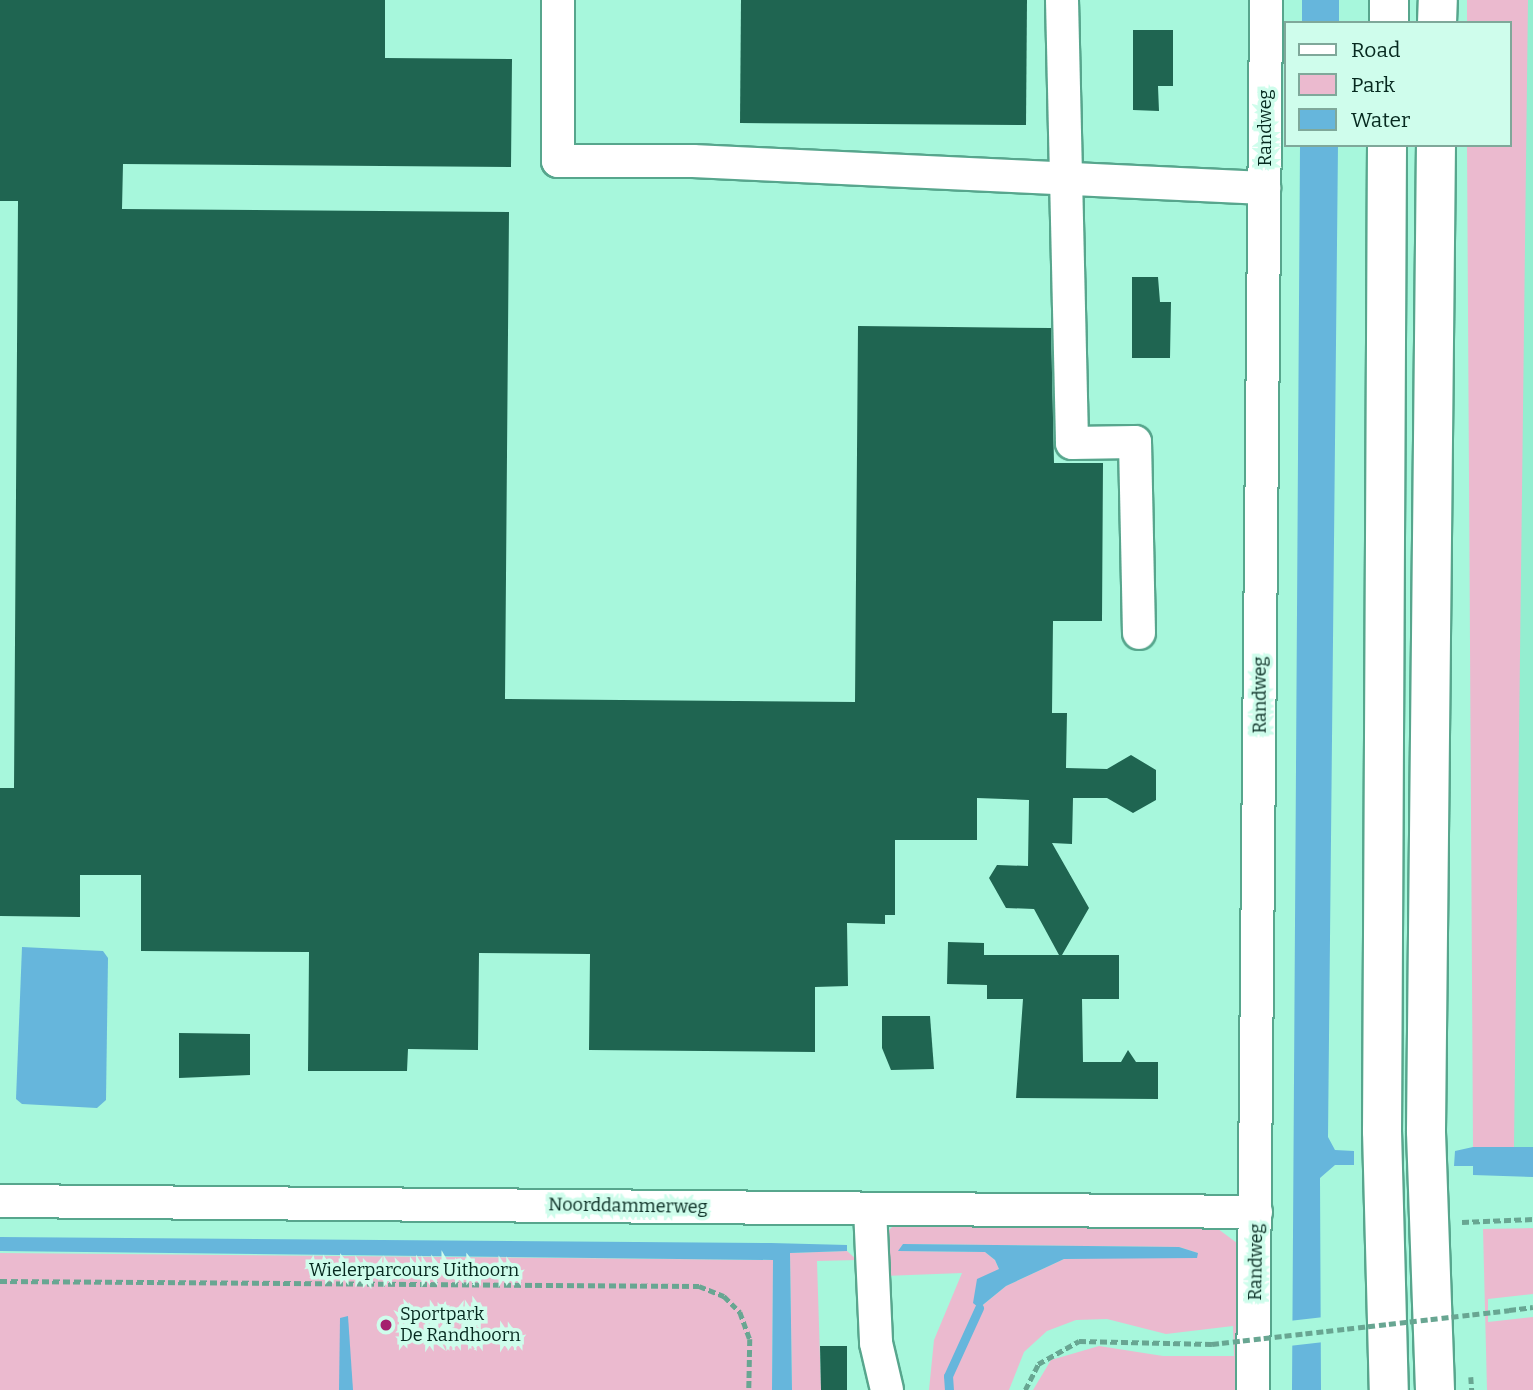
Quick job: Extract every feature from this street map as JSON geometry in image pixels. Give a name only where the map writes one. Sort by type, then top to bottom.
[{"type":"highway","points":[[1389,0],[1389,21]]},
{"type":"highway","points":[[1437,0],[1437,21]]},
{"type":"highway","points":[[1387,147],[1382,1173],[1389,1390]]},
{"type":"highway","points":[[1435,1390],[1426,1131],[1436,147]]},
{"type":"street","points":[[558,0],[558,161],[1066,178],[1264,188]]},
{"type":"street","points":[[1062,0],[1072,443],[1135,442],[1139,633]]},
{"type":"street","name":"Randweg","points":[[1254,1390],[1266,0]]},
{"type":"street","name":"Noorddammerweg","points":[[0,1201],[1256,1212]]},
{"type":"street","points":[[870,1209],[876,1343],[887,1390]]},
{"type":"path","points":[[1462,1220],[1533,1219]]},
{"type":"path","name":"Wielerparcours Uithoorn","points":[[0,1281],[699,1286],[724,1296],[740,1312],[750,1339],[749,1390]]},
{"type":"path","points":[[1025,1390],[1038,1363],[1079,1341],[1212,1344],[1533,1307]]},
{"type":"shaded area","points":[[1525,0],[1533,0],[1533,1169],[1511,1169]]},
{"type":"green space","points":[[1467,0],[1528,0],[1514,1147],[1473,1147],[1467,147],[1512,147],[1512,21],[1467,21]]},
{"type":"green space","points":[[1210,1223],[1237,1243],[1242,1261],[1241,1390],[1033,1390],[1051,1360],[1099,1346],[1163,1356],[1234,1356],[1233,1326],[1166,1334],[1107,1319],[1076,1320],[1047,1331],[1024,1352],[1009,1390],[929,1390],[934,1340],[962,1273],[884,1276],[885,1234],[895,1224]],"holes":[[[903,1244],[1179,1247],[1198,1253],[1064,1259],[1006,1286],[979,1308],[999,1269],[995,1260],[985,1252],[899,1251]]]},
{"type":"green space","points":[[1533,1228],[1533,1294],[1488,1299],[1488,1322],[1533,1317],[1533,1390],[1487,1390],[1483,1229]]},
{"type":"green space","points":[[847,1251],[857,1260],[817,1261],[821,1390],[792,1390],[790,1253]]},
{"type":"green space","name":"Sportpark De Randhoorn","points":[[0,1253],[773,1260],[772,1390],[0,1390]]},
{"type":"water","points":[[1302,0],[1339,0],[1339,21],[1302,21]]},
{"type":"water","points":[[1300,147],[1338,147],[1328,1137],[1335,1150],[1354,1151],[1354,1165],[1335,1165],[1320,1178],[1321,1390],[1292,1390]]},
{"type":"water","points":[[22,947],[103,951],[108,958],[106,1100],[97,1108],[22,1104],[16,1099]]},
{"type":"water","points":[[1473,1147],[1533,1147],[1533,1177],[1473,1175],[1473,1166],[1454,1166],[1455,1151]]},
{"type":"water","points":[[0,1237],[771,1243],[847,1245],[847,1251],[790,1253],[792,1390],[772,1390],[773,1260],[0,1251]]},
{"type":"water","points":[[903,1244],[1179,1247],[1198,1253],[1197,1258],[1064,1259],[1006,1286],[979,1308],[973,1303],[977,1279],[999,1269],[995,1260],[985,1252],[898,1251]]},
{"type":"water","points":[[348,1316],[353,1390],[339,1390],[340,1318]]},
{"type":"pier","points":[[1324,1317],[1324,1342],[1289,1346],[1289,1321]]},
{"type":"building","points":[[0,0],[385,0],[385,58],[512,59],[511,167],[123,164],[122,209],[509,212],[505,699],[855,702],[858,326],[1051,328],[1054,463],[1103,463],[1102,621],[1053,621],[1052,713],[1067,713],[1066,768],[1107,769],[1131,755],[1156,770],[1156,800],[1133,813],[1107,798],[1073,798],[1072,844],[1052,843],[1089,908],[1062,955],[1119,955],[1119,999],[1082,999],[1083,1062],[1121,1062],[1128,1050],[1136,1062],[1158,1062],[1158,1099],[1016,1098],[1023,999],[987,999],[987,985],[947,984],[948,942],[984,943],[984,955],[1059,955],[1034,909],[1006,908],[989,878],[997,865],[1028,866],[1029,800],[977,798],[977,840],[895,840],[895,915],[885,915],[885,924],[847,923],[848,986],[815,987],[815,1052],[589,1050],[590,954],[479,953],[478,1050],[408,1049],[407,1071],[308,1071],[309,952],[141,951],[141,875],[80,875],[80,917],[0,916],[0,788],[14,788],[18,201],[0,201]]},
{"type":"building","points":[[741,0],[1027,0],[1026,125],[740,123]]},
{"type":"building","points":[[1133,30],[1173,30],[1173,86],[1158,86],[1159,111],[1133,110]]},
{"type":"building","points":[[1132,277],[1158,277],[1160,302],[1171,302],[1170,358],[1132,358]]},
{"type":"building","points":[[882,1016],[930,1016],[934,1069],[891,1070],[882,1048]]},
{"type":"building","points":[[179,1033],[250,1034],[250,1075],[179,1078]]},
{"type":"building","points":[[820,1346],[847,1346],[847,1390],[821,1390]]},
{"type":"waterway","points":[[949,1390],[948,1376],[979,1308]]},
{"type":"place","name":"Sportpark De Randhoorn","points":[[386,1325]]}]
